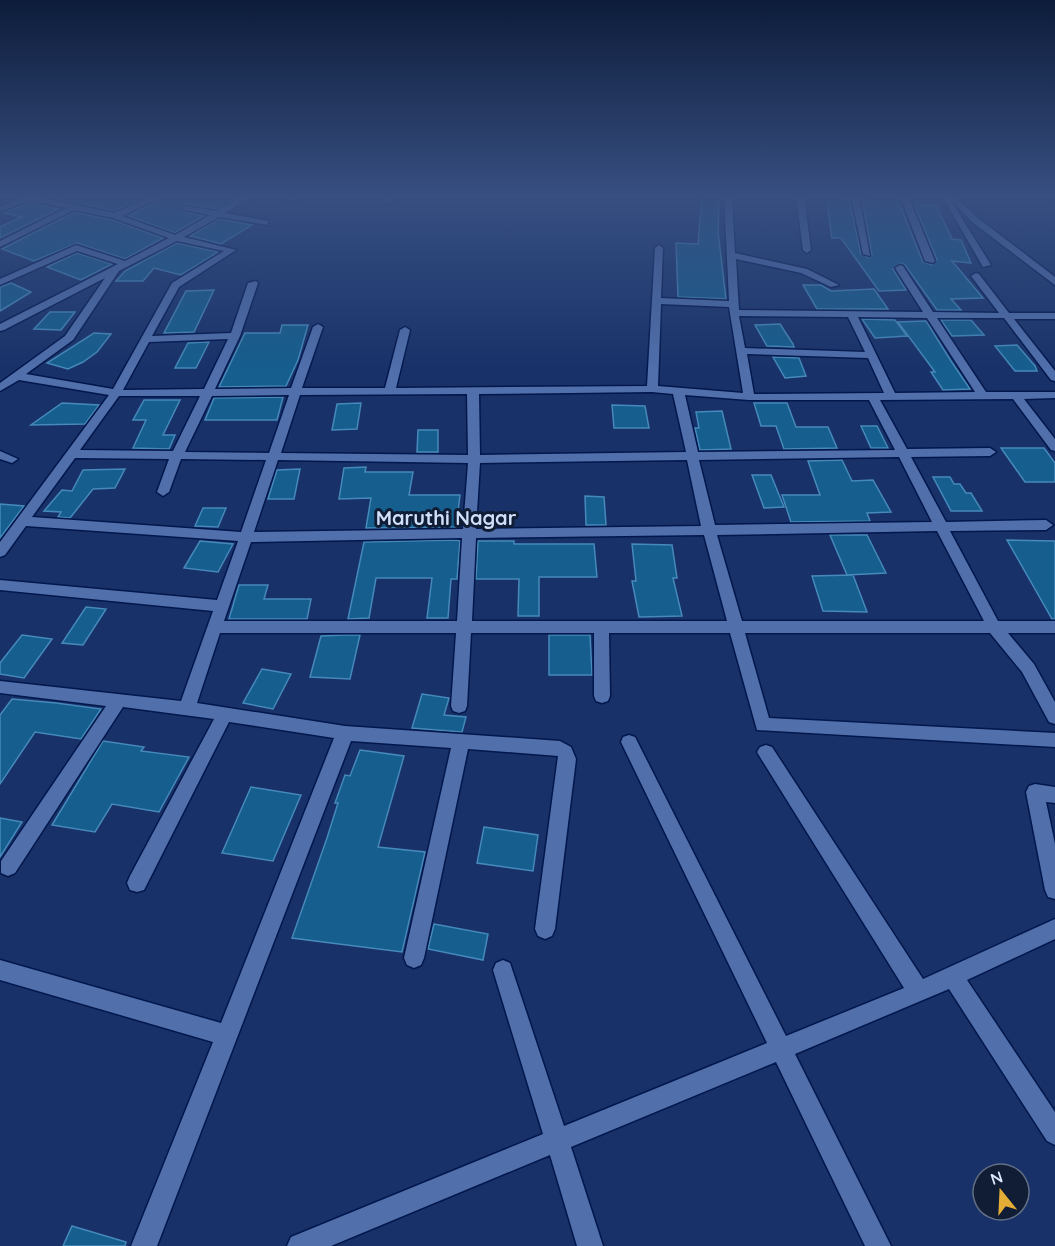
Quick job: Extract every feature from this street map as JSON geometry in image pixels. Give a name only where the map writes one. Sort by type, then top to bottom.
[{"type":"street","points":[[0,282],[62,254]]},
{"type":"street","points":[[91,254],[119,266]]},
{"type":"street","points":[[0,328],[143,254]]},
{"type":"street","points":[[0,552],[74,454],[116,393],[175,285],[225,254]]},
{"type":"street","points":[[652,389],[659,254]]},
{"type":"street","points":[[927,254],[930,261]]},
{"type":"street","points":[[979,254],[986,265]]},
{"type":"street","points":[[1019,254],[1055,282]]},
{"type":"street","points":[[749,397],[734,309],[731,255],[804,272],[834,285]]},
{"type":"street","points":[[0,388],[69,338],[119,266]]},
{"type":"street","points":[[900,268],[983,396]]},
{"type":"street","points":[[976,276],[1055,378]]},
{"type":"street","points":[[163,492],[176,457],[235,336],[253,283]]},
{"type":"street","points":[[656,301],[734,309],[852,314],[1055,316]]},
{"type":"street","points":[[852,314],[891,396]]},
{"type":"street","points":[[187,708],[248,537],[272,456],[318,327]]},
{"type":"street","points":[[390,390],[405,330]]},
{"type":"street","points":[[146,339],[235,336]]},
{"type":"street","points":[[741,351],[871,355]]},
{"type":"street","points":[[17,376],[116,393],[652,389],[749,397],[1055,395]]},
{"type":"street","points":[[459,706],[474,459],[473,390]]},
{"type":"street","points":[[678,392],[709,530],[764,725],[1055,740]]},
{"type":"street","points":[[1016,395],[1055,447]]},
{"type":"street","points":[[873,396],[939,526],[994,627],[1028,668],[1055,717]]},
{"type":"street","points":[[74,454],[474,459],[901,451],[990,452]]},
{"type":"street","points":[[24,521],[248,537],[1046,525]]},
{"type":"street","points":[[0,585],[223,606]]},
{"type":"street","points":[[216,627],[1055,627]]},
{"type":"street","points":[[601,627],[602,696]]},
{"type":"street","points":[[1,688],[187,708],[345,733],[461,743],[560,748],[565,752],[567,759],[545,929]]},
{"type":"street","points":[[8,867],[118,701]]},
{"type":"street","points":[[137,884],[225,714]]},
{"type":"street","points":[[144,1246],[345,733]]},
{"type":"street","points":[[629,742],[878,1246]]},
{"type":"street","points":[[414,958],[461,743]]},
{"type":"street","points":[[766,752],[919,992]]},
{"type":"street","points":[[1055,795],[1035,792],[1055,890]]},
{"type":"street","points":[[300,1246],[779,1047],[919,992],[1055,929]]},
{"type":"street","points":[[0,970],[225,1035]]},
{"type":"street","points":[[503,970],[590,1246]]},
{"type":"street","points":[[953,977],[1055,1133]]},
{"type":"building","points":[[16,254],[50,254],[34,261]]},
{"type":"building","points":[[75,254],[112,264],[81,280],[47,267]]},
{"type":"building","points":[[110,254],[134,254],[125,259]]},
{"type":"building","points":[[156,254],[215,254],[181,275],[154,268],[143,281],[116,281],[125,271]]},
{"type":"building","points":[[676,254],[721,254],[726,299],[678,297]]},
{"type":"building","points":[[853,254],[861,254],[869,258],[872,254],[920,254],[923,262],[932,265],[937,260],[935,254],[967,254],[971,263],[952,261],[983,298],[951,299],[961,310],[937,310],[905,265],[901,263],[893,269],[906,290],[879,291]]},
{"type":"building","points":[[11,283],[31,292],[0,311],[0,287]]},
{"type":"building","points":[[803,285],[821,285],[831,291],[874,289],[888,309],[817,309]]},
{"type":"building","points":[[214,290],[194,332],[164,333],[186,291]]},
{"type":"building","points":[[50,312],[75,312],[61,330],[34,329]]},
{"type":"building","points":[[862,319],[895,320],[907,336],[875,338]]},
{"type":"building","points":[[941,320],[971,320],[984,335],[952,336]]},
{"type":"building","points":[[926,321],[970,389],[943,390],[931,372],[935,372],[898,322]]},
{"type":"building","points":[[780,324],[794,347],[767,346],[755,325]]},
{"type":"building","points":[[282,325],[308,325],[298,360],[286,386],[219,387],[245,333],[280,333]]},
{"type":"building","points":[[94,333],[111,334],[97,352],[83,362],[68,369],[47,363]]},
{"type":"building","points":[[209,342],[196,368],[175,368],[188,343]]},
{"type":"building","points":[[1017,345],[1037,371],[1015,371],[995,346]]},
{"type":"building","points":[[773,357],[799,358],[806,376],[785,378]]},
{"type":"building","points":[[283,397],[277,420],[205,420],[214,398]]},
{"type":"building","points":[[144,400],[180,400],[163,435],[175,435],[169,449],[133,448],[146,420],[133,420]]},
{"type":"building","points":[[62,403],[99,405],[85,424],[31,425]]},
{"type":"building","points":[[361,403],[357,429],[332,430],[337,404]]},
{"type":"building","points":[[754,403],[787,403],[796,427],[828,427],[837,448],[784,449],[776,426],[761,426]]},
{"type":"building","points":[[612,405],[645,406],[649,428],[614,428]]},
{"type":"building","points":[[722,411],[731,449],[700,450],[695,428],[699,428],[696,412]]},
{"type":"building","points":[[861,426],[877,426],[888,448],[871,448]]},
{"type":"building","points":[[418,430],[438,430],[438,452],[417,452]]},
{"type":"building","points":[[1001,448],[1044,448],[1055,463],[1055,482],[1025,482]]},
{"type":"building","points":[[842,460],[852,481],[873,480],[891,512],[867,513],[870,521],[791,522],[782,495],[820,495],[808,461]]},
{"type":"building","points":[[366,467],[365,472],[413,472],[409,495],[460,495],[456,527],[366,528],[371,498],[339,499],[344,468]]},
{"type":"building","points":[[125,469],[115,488],[93,489],[70,518],[58,517],[61,512],[44,511],[62,490],[72,491],[83,470]]},
{"type":"building","points":[[300,469],[294,499],[268,499],[277,470]]},
{"type":"building","points":[[752,475],[771,475],[784,507],[764,508]]},
{"type":"building","points":[[933,477],[950,477],[954,484],[960,484],[966,493],[971,493],[982,511],[951,511]]},
{"type":"building","points":[[585,496],[604,497],[606,525],[586,525]]},
{"type":"building","points":[[0,504],[24,506],[0,538]]},
{"type":"building","points":[[203,508],[226,508],[218,527],[195,526]]},
{"type":"building","points":[[830,535],[867,535],[886,573],[847,575]]},
{"type":"building","points":[[1007,540],[1055,541],[1055,619],[1052,619]]},
{"type":"building","points":[[200,541],[233,544],[218,572],[184,568]]},
{"type":"building","points":[[460,541],[457,579],[451,579],[448,618],[427,618],[432,578],[376,578],[369,618],[348,619],[364,542]]},
{"type":"building","points":[[478,541],[514,541],[514,544],[594,544],[597,577],[539,577],[539,616],[518,616],[519,579],[476,579]]},
{"type":"building","points":[[632,544],[672,545],[677,578],[673,578],[682,616],[639,617],[632,581],[636,581]]},
{"type":"building","points":[[853,575],[867,612],[823,611],[812,576]]},
{"type":"building","points":[[239,585],[268,585],[264,599],[311,599],[307,619],[229,619]]},
{"type":"building","points":[[86,607],[106,609],[83,645],[62,643]]},
{"type":"building","points":[[22,635],[52,639],[24,678],[0,674],[0,663]]},
{"type":"building","points":[[360,635],[350,679],[310,677],[321,636]]},
{"type":"building","points":[[549,635],[590,635],[592,675],[549,675]]},
{"type":"building","points":[[262,669],[291,674],[273,709],[243,703]]},
{"type":"building","points":[[422,694],[449,698],[444,715],[466,717],[462,732],[412,728]]},
{"type":"building","points":[[12,699],[101,709],[81,739],[35,732],[0,784],[0,715]]},
{"type":"building","points":[[103,741],[144,747],[141,751],[189,757],[159,812],[112,804],[95,832],[52,825]]},
{"type":"building","points":[[360,750],[404,756],[378,847],[425,852],[402,952],[292,938],[327,838],[338,803],[335,803],[345,775],[350,776]]},
{"type":"building","points":[[251,787],[301,795],[273,861],[222,853]]},
{"type":"building","points":[[0,818],[22,822],[0,857]]},
{"type":"building","points":[[484,827],[538,835],[533,871],[477,863]]},
{"type":"building","points":[[434,924],[488,934],[483,960],[428,949]]},
{"type":"building","points":[[72,1226],[126,1242],[125,1246],[63,1246]]},
{"type":"district","name":"Maruthi Nagar","points":[[446,518]]}]
